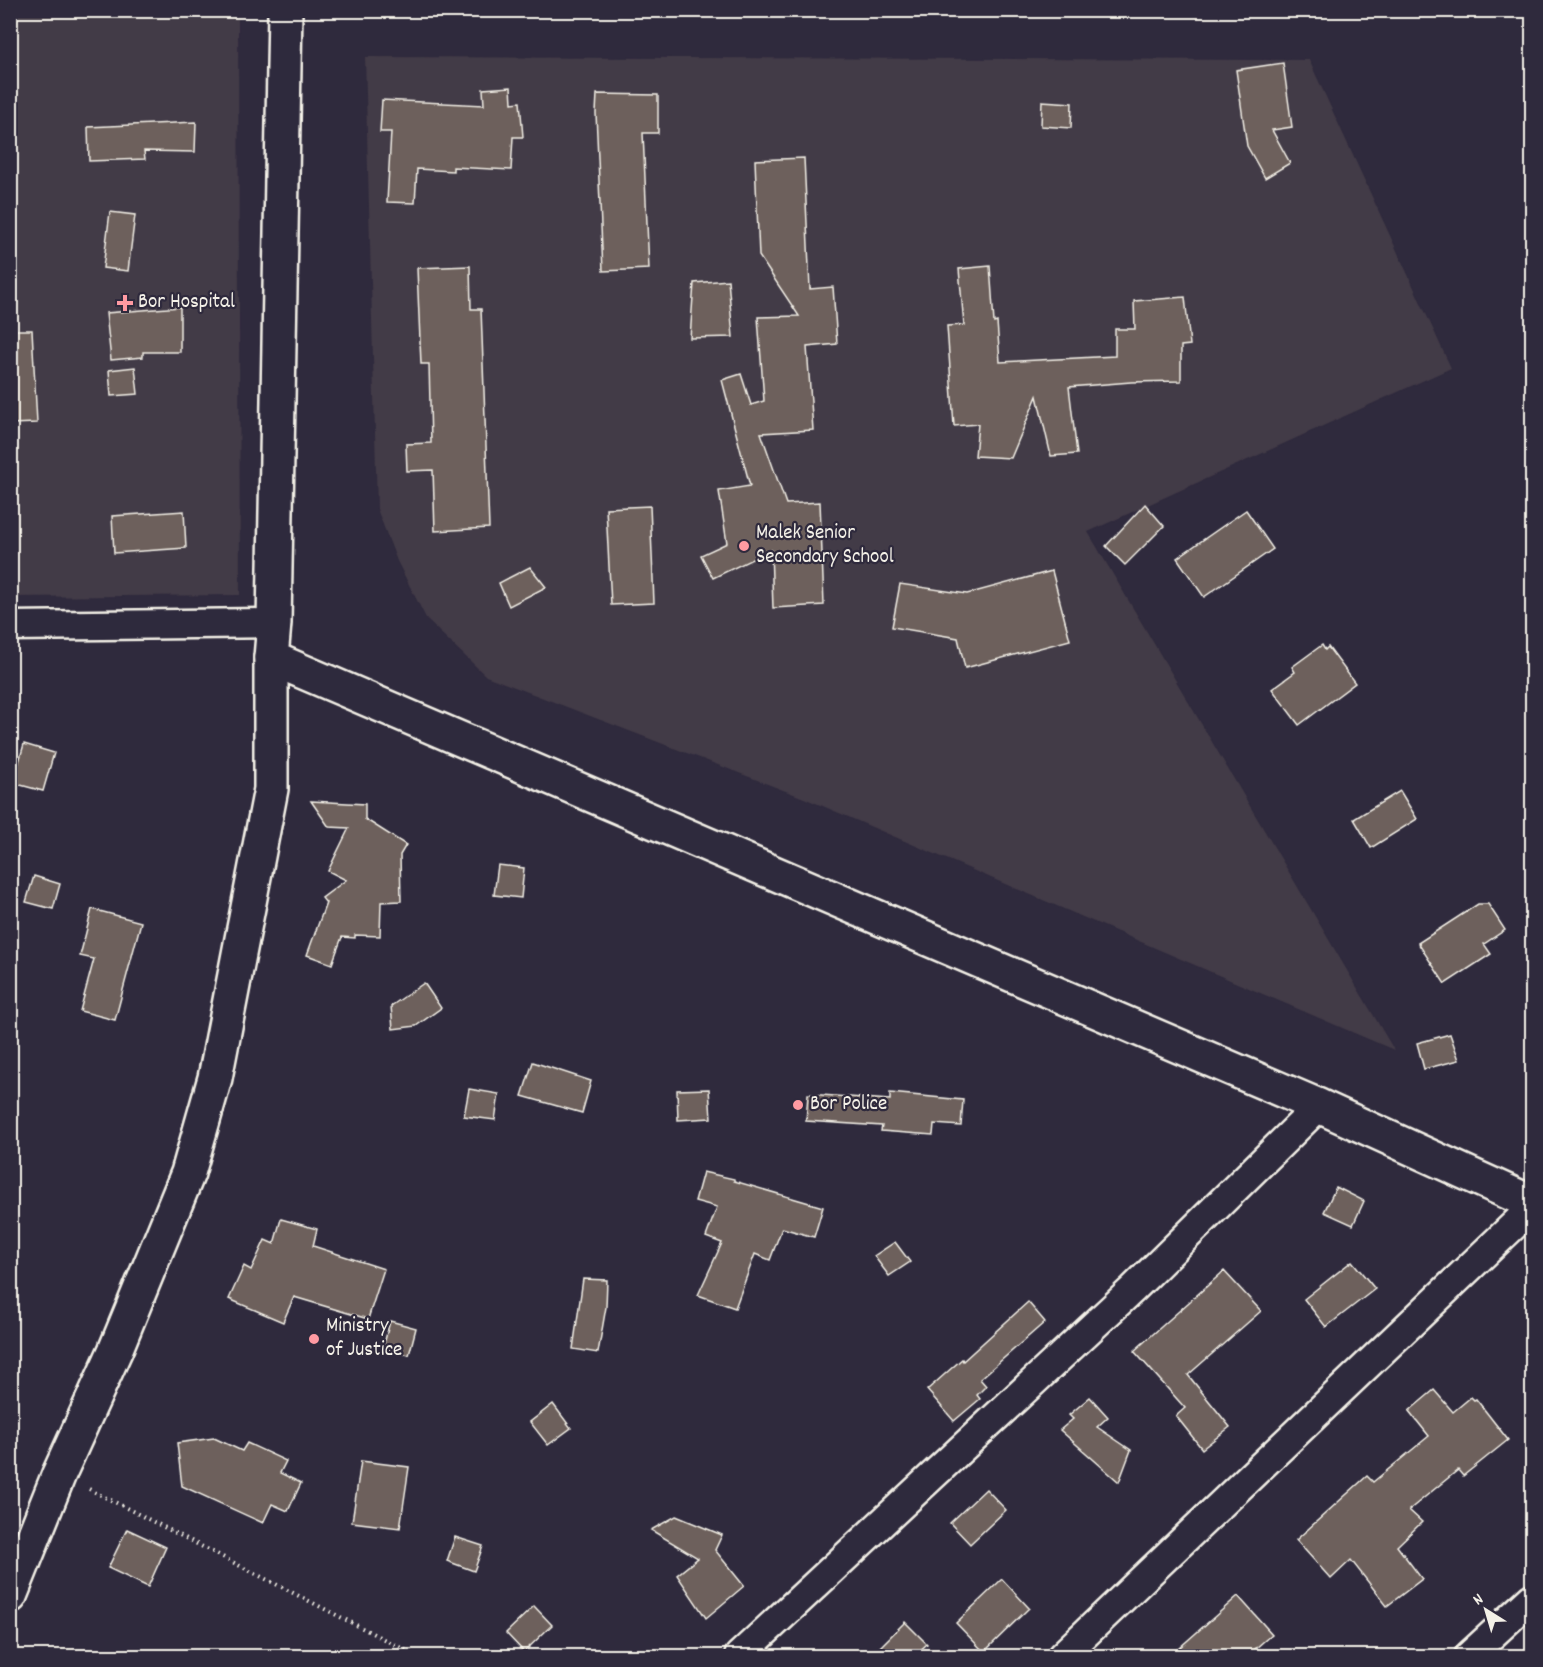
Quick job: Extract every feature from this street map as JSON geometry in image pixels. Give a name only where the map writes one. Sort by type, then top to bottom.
[{"type":"street","points":[[10,1596],[59,1474],[115,1351],[188,1173],[215,1078],[271,789],[271,658],[274,623],[285,10]]},
{"type":"street","points":[[10,626],[274,623]]},
{"type":"street","points":[[271,658],[1319,1106],[1533,1203]]},
{"type":"street","points":[[739,1656],[1133,1289],[1319,1106]]},
{"type":"street","points":[[1062,1656],[1533,1208]]},
{"type":"street","points":[[1469,1656],[1533,1598]]},
{"type":"path","points":[[59,1474],[417,1656]]},
{"type":"shaded area","name":"Bor Hospital","points":[[10,11],[238,11],[240,595],[11,597]]},
{"type":"shaded area","name":"Malek Senior Secondary School","points":[[365,57],[1309,60],[1451,368],[1088,532],[1394,1050],[804,798],[486,676],[427,620],[397,561],[377,509]]},
{"type":"building","points":[[1283,63],[1292,127],[1272,130],[1290,163],[1265,178],[1247,146],[1236,70]]},
{"type":"building","points":[[511,87],[512,103],[520,102],[523,137],[513,137],[511,170],[453,167],[453,171],[417,169],[415,203],[387,202],[391,132],[380,132],[382,100],[484,105],[483,89]]},
{"type":"building","points":[[597,94],[658,95],[658,133],[643,133],[649,269],[603,271]]},
{"type":"building","points":[[1042,101],[1072,103],[1071,128],[1041,126]]},
{"type":"building","points":[[196,122],[195,152],[144,151],[145,159],[89,161],[88,127]]},
{"type":"building","points":[[804,158],[810,289],[833,287],[837,344],[807,347],[813,430],[761,433],[786,504],[820,502],[824,605],[773,608],[771,550],[713,578],[701,555],[727,543],[719,491],[750,486],[722,380],[741,374],[751,405],[764,401],[758,317],[799,316],[759,256],[755,160]]},
{"type":"building","points":[[110,212],[135,215],[128,271],[103,268]]},
{"type":"building","points":[[470,266],[471,309],[481,309],[489,528],[435,531],[433,470],[407,471],[406,444],[431,443],[429,364],[421,364],[417,268]]},
{"type":"building","points":[[990,266],[994,323],[997,322],[1000,362],[1115,356],[1115,329],[1135,329],[1134,301],[1185,297],[1190,345],[1181,346],[1181,381],[1069,387],[1077,454],[1051,456],[1037,396],[1011,458],[975,456],[978,424],[954,426],[947,326],[964,325],[959,269]]},
{"type":"building","points":[[728,280],[733,337],[690,338],[694,283]]},
{"type":"building","points":[[180,307],[180,352],[143,352],[143,357],[111,360],[106,313]]},
{"type":"building","points":[[10,330],[32,330],[37,423],[10,424]]},
{"type":"building","points":[[135,367],[138,394],[111,396],[109,370]]},
{"type":"building","points":[[1145,504],[1164,526],[1125,565],[1106,546]]},
{"type":"building","points":[[650,506],[654,603],[611,605],[606,508]]},
{"type":"building","points":[[1246,510],[1273,549],[1204,597],[1177,558]]},
{"type":"building","points":[[184,511],[186,548],[114,553],[112,516]]},
{"type":"building","points":[[530,567],[546,587],[509,606],[499,583]]},
{"type":"building","points":[[1052,571],[1070,640],[965,668],[958,638],[892,627],[900,584],[967,594]]},
{"type":"building","points":[[1322,645],[1325,650],[1328,647],[1355,683],[1299,725],[1272,689],[1295,672],[1292,667]]},
{"type":"building","points":[[24,744],[54,753],[43,791],[13,783]]},
{"type":"building","points":[[1400,791],[1417,819],[1371,848],[1354,819]]},
{"type":"building","points":[[311,801],[365,804],[365,819],[406,845],[400,855],[401,901],[381,902],[380,936],[342,937],[332,964],[307,955],[326,903],[322,898],[346,880],[328,871],[349,828],[329,827]]},
{"type":"building","points":[[498,865],[524,868],[521,898],[494,895]]},
{"type":"building","points":[[34,876],[60,884],[53,909],[26,902]]},
{"type":"building","points":[[1478,904],[1488,904],[1505,930],[1484,944],[1491,954],[1445,984],[1418,943]]},
{"type":"building","points":[[92,909],[141,922],[115,1020],[80,1011],[94,959],[80,956]]},
{"type":"building","points":[[424,983],[441,1008],[416,1026],[393,1029],[391,1006]]},
{"type":"building","points":[[1450,1034],[1459,1060],[1424,1069],[1417,1043]]},
{"type":"building","points":[[533,1062],[591,1081],[582,1113],[522,1096]]},
{"type":"building","points":[[469,1089],[499,1094],[495,1120],[464,1116]]},
{"type":"building","points":[[709,1089],[711,1118],[678,1120],[677,1090]]},
{"type":"building","points":[[890,1093],[963,1100],[961,1126],[934,1124],[933,1135],[881,1131],[882,1126],[806,1121],[808,1094],[890,1100]]},
{"type":"building","points":[[703,1172],[734,1179],[734,1181],[823,1207],[814,1237],[782,1228],[770,1260],[755,1254],[735,1308],[698,1295],[722,1243],[706,1237],[717,1207],[695,1201]]},
{"type":"building","points":[[1336,1187],[1364,1201],[1353,1225],[1324,1212]]},
{"type":"building","points":[[281,1219],[317,1229],[313,1246],[384,1269],[368,1319],[294,1297],[283,1322],[229,1299],[244,1266],[251,1270],[265,1240],[274,1244]]},
{"type":"building","points":[[895,1242],[910,1262],[889,1276],[874,1256]]},
{"type":"building","points":[[1352,1261],[1375,1289],[1326,1327],[1304,1299]]},
{"type":"building","points":[[1224,1271],[1261,1311],[1188,1375],[1230,1427],[1202,1449],[1176,1416],[1185,1408],[1134,1351]]},
{"type":"building","points":[[583,1279],[607,1280],[606,1307],[598,1353],[573,1349]]},
{"type":"building","points":[[1028,1302],[1045,1322],[980,1379],[986,1386],[977,1395],[980,1399],[954,1421],[927,1390]]},
{"type":"building","points":[[390,1321],[416,1328],[409,1355],[383,1348]]},
{"type":"building","points":[[1434,1390],[1453,1412],[1471,1397],[1476,1399],[1508,1440],[1463,1476],[1458,1470],[1409,1510],[1422,1522],[1397,1546],[1422,1579],[1387,1606],[1351,1560],[1331,1579],[1296,1540],[1367,1476],[1373,1482],[1429,1436],[1409,1411]]},
{"type":"building","points":[[1090,1397],[1108,1417],[1097,1427],[1131,1450],[1119,1482],[1060,1430],[1073,1419],[1069,1415]]},
{"type":"building","points":[[553,1404],[571,1428],[548,1445],[530,1422]]},
{"type":"building","points":[[214,1438],[242,1451],[247,1443],[286,1461],[280,1473],[301,1483],[288,1511],[272,1504],[263,1523],[182,1486],[177,1443]]},
{"type":"building","points":[[361,1461],[409,1467],[400,1528],[352,1522]]},
{"type":"building","points":[[986,1489],[1006,1510],[970,1544],[950,1523]]},
{"type":"building","points":[[676,1516],[722,1535],[715,1550],[744,1586],[706,1618],[677,1575],[698,1558],[651,1530]]},
{"type":"building","points":[[127,1529],[166,1547],[148,1587],[108,1568]]},
{"type":"building","points":[[455,1537],[483,1546],[474,1571],[447,1561]]},
{"type":"building","points":[[1002,1579],[1029,1608],[984,1652],[956,1623]]},
{"type":"building","points":[[1238,1596],[1272,1634],[1247,1656],[1170,1656]]},
{"type":"building","points":[[534,1606],[552,1625],[524,1652],[506,1633]]},
{"type":"building","points":[[905,1622],[927,1644],[914,1656],[871,1656]]},
{"type":"place","name":"Bor Hospital","points":[[125,303]]},
{"type":"place","name":"Malek Senior Secondary School","points":[[744,546]]},
{"type":"place","name":"Bor Police","points":[[798,1105]]},
{"type":"place","name":"Ministry of Justice","points":[[314,1339]]}]
